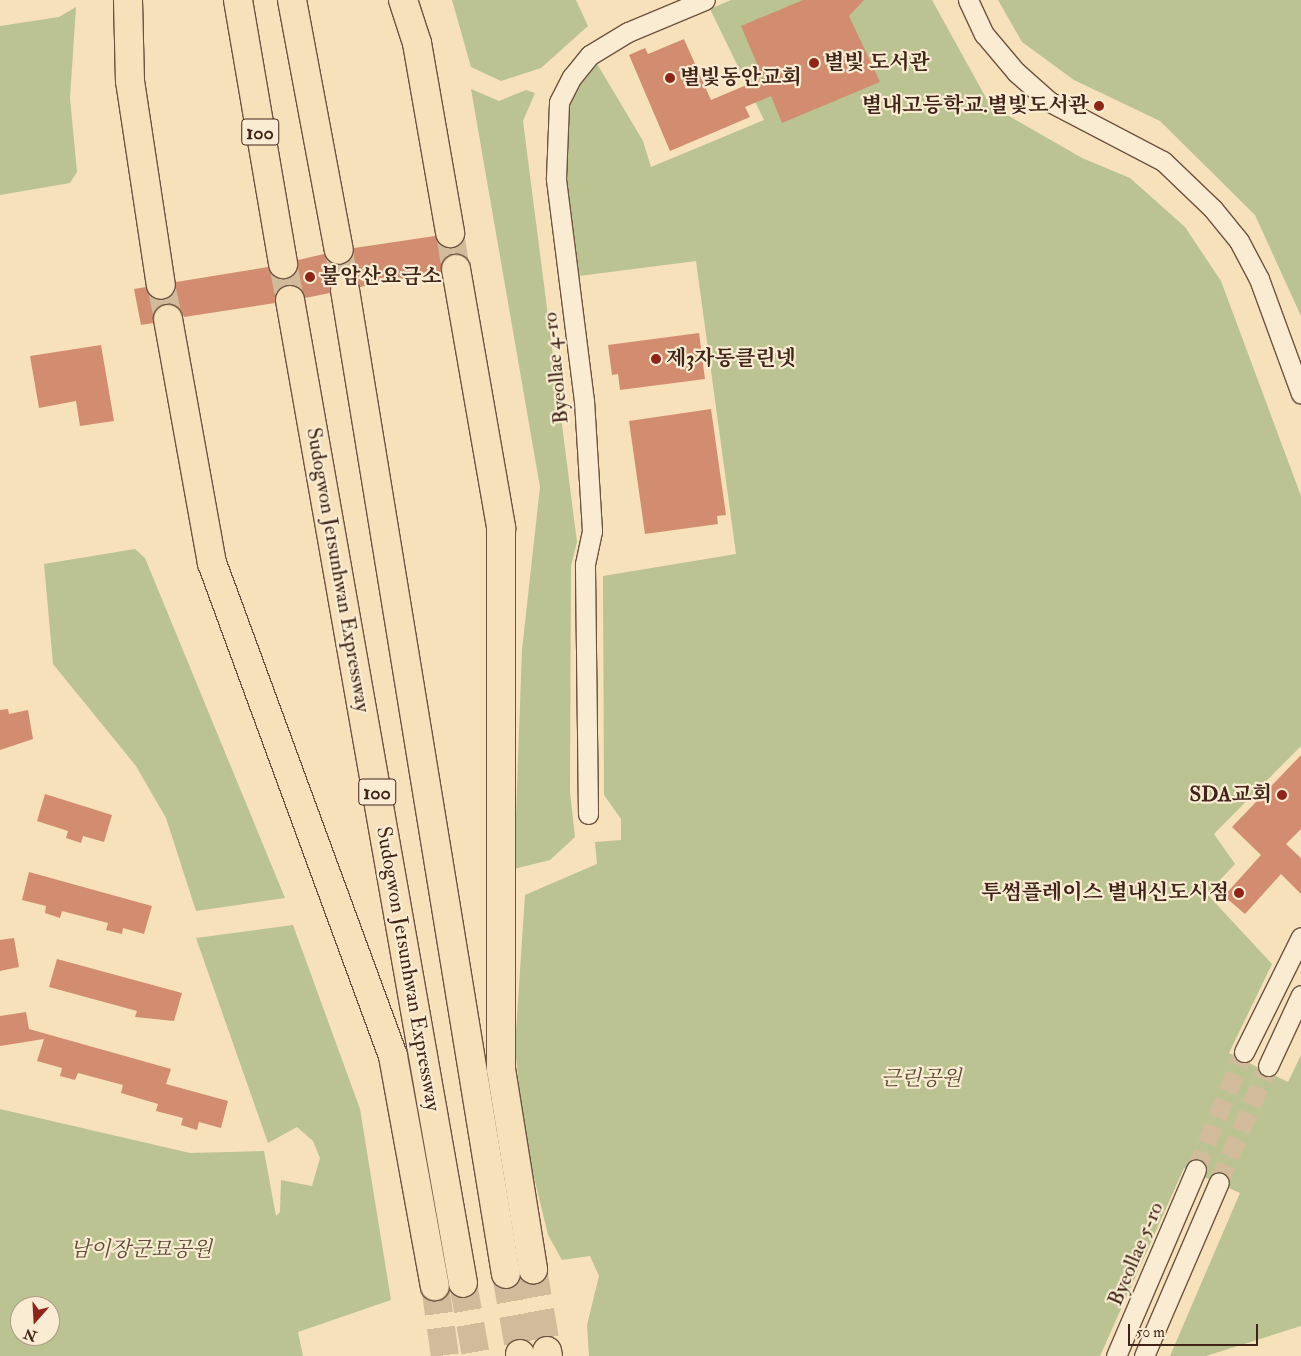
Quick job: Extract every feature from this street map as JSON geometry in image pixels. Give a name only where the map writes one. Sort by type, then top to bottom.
[{"type":"highway","points":[[128,0],[130,81],[161,285]]},
{"type":"highway","name":"100","points":[[238,0],[283,264]]},
{"type":"highway","points":[[292,0],[339,250]]},
{"type":"highway","points":[[403,0],[417,43],[450,233]]},
{"type":"highway","points":[[456,270],[502,528],[501,1069],[533,1269]]},
{"type":"highway","name":"100","points":[[345,290],[506,1274]]},
{"type":"highway","name":"Sudogwon Je1sunhwan Expressway","points":[[290,300],[463,1283]]},
{"type":"highway","points":[[168,319],[212,563],[393,1056],[435,1286]]},
{"type":"street","name":"Byeollae 4-ro","points":[[588,814],[584,564],[592,531],[584,401],[556,178],[559,102],[572,77],[590,55],[628,32],[705,0]]},
{"type":"street","points":[[968,0],[984,34],[1016,72],[1050,102],[1163,161],[1189,184],[1239,241],[1259,279],[1301,394]]},
{"type":"street","points":[[1244,1052],[1301,938]]},
{"type":"street","points":[[1268,1066],[1301,995]]},
{"type":"street","name":"Byeollae 5-ro","points":[[1116,1356],[1196,1169]]},
{"type":"street","points":[[1144,1356],[1219,1182]]},
{"type":"green space","points":[[452,0],[576,0],[588,26],[541,68],[501,81],[471,67]]},
{"type":"green space","name":"근린공원","points":[[731,0],[932,0],[990,105],[1082,158],[1130,178],[1185,227],[1221,281],[1301,496],[1301,746],[1214,834],[1235,864],[1207,894],[1272,964],[1229,1053],[1288,1082],[1301,1055],[1301,1326],[1206,1356],[1170,1356],[1240,1193],[1184,1168],[1100,1356],[589,1356],[587,1325],[599,1276],[590,1256],[562,1260],[548,1235],[524,1136],[515,1047],[525,895],[597,864],[595,842],[621,840],[621,819],[604,795],[603,576],[736,554],[696,261],[579,276],[578,269],[574,269],[560,129],[568,93],[596,62],[643,141],[651,167],[764,120],[710,9]]},
{"type":"green space","points":[[998,0],[1301,0],[1301,316],[1255,215],[1160,121],[1074,80],[1022,42]]},
{"type":"green space","points":[[76,7],[70,98],[77,172],[70,183],[0,195],[0,26],[59,17]]},
{"type":"green space","points":[[471,89],[499,101],[526,90],[535,93],[523,121],[577,542],[571,566],[570,792],[575,837],[550,860],[514,869],[522,650],[540,487]]},
{"type":"green space","points":[[135,549],[145,558],[285,898],[196,911],[166,818],[136,766],[53,664],[44,564]]},
{"type":"green space","name":"남이장군묘공원","points":[[293,925],[360,1109],[391,1300],[298,1332],[303,1356],[0,1356],[0,1109],[190,1153],[264,1151],[276,1216],[280,1212],[281,1180],[312,1186],[320,1158],[313,1141],[297,1127],[268,1143],[196,938]]},
{"type":"building","points":[[803,0],[864,0],[849,16],[880,82],[782,123],[771,96],[745,107],[750,117],[670,151],[629,55],[645,48],[648,54],[684,39],[711,100],[763,78],[741,26]]},
{"type":"building","name":"불암산요금소","points":[[435,236],[445,248],[462,242],[465,257],[446,257],[441,272],[360,287],[351,276],[342,275],[331,284],[330,293],[305,298],[302,290],[288,285],[280,288],[275,303],[184,317],[180,309],[166,304],[154,313],[153,323],[141,325],[134,289],[146,287],[155,299],[164,300],[175,291],[176,282],[268,267],[277,278],[286,279],[297,270],[298,260],[324,254],[333,265],[341,265],[350,261],[354,248]]},
{"type":"building","name":"제3자동클린넷","points":[[699,333],[705,379],[620,390],[618,374],[612,375],[608,345]]},
{"type":"building","points":[[101,345],[114,421],[80,426],[76,401],[39,408],[30,356]]},
{"type":"building","points":[[711,409],[726,515],[717,516],[718,524],[645,534],[629,421]]},
{"type":"building","points":[[8,709],[9,714],[28,710],[33,739],[0,750],[0,710]]},
{"type":"building","name":"SDA교회","points":[[1301,755],[1301,829],[1286,844],[1301,858],[1301,894],[1281,874],[1245,914],[1224,896],[1261,855],[1232,827]]},
{"type":"building","points":[[45,794],[112,815],[104,842],[83,836],[81,843],[66,838],[68,831],[37,821]]},
{"type":"building","points":[[29,872],[152,906],[144,934],[123,928],[122,934],[106,930],[108,923],[62,911],[60,918],[45,913],[46,906],[22,900]]},
{"type":"building","points":[[14,938],[19,967],[0,971],[0,940]]},
{"type":"building","points":[[57,959],[182,993],[174,1021],[135,1017],[137,1011],[49,987]]},
{"type":"building","points":[[26,1012],[29,1029],[171,1069],[166,1084],[228,1101],[221,1128],[199,1122],[197,1130],[181,1125],[183,1118],[156,1111],[158,1104],[121,1093],[123,1085],[78,1073],[75,1080],[60,1076],[62,1068],[37,1061],[44,1039],[0,1046],[0,1016]]},
{"type":"tunnel","points":[[450,233],[456,269]]},
{"type":"tunnel","points":[[339,250],[345,290]]},
{"type":"tunnel","points":[[283,264],[290,300]]},
{"type":"tunnel","points":[[161,285],[168,319]]},
{"type":"tunnel","points":[[1196,1169],[1244,1052]]},
{"type":"tunnel","points":[[1219,1182],[1268,1066]]},
{"type":"tunnel","points":[[533,1269],[547,1351]]},
{"type":"tunnel","points":[[506,1274],[520,1354]]},
{"type":"tunnel","points":[[463,1283],[476,1356]]},
{"type":"tunnel","points":[[435,1286],[445,1356]]},
{"type":"place","name":"별빛 도서관","points":[[814,63]]},
{"type":"place","name":"별빛동안교회","points":[[670,78]]},
{"type":"place","name":"별내고등학교.별빛도서관","points":[[1099,106]]},
{"type":"place","name":"불암산요금소","points":[[310,277]]},
{"type":"place","name":"제3자동클린넷","points":[[656,359]]},
{"type":"place","name":"SDA교회","points":[[1282,795]]},
{"type":"place","name":"투썸플레이스 별내신도시점","points":[[1239,893]]}]
